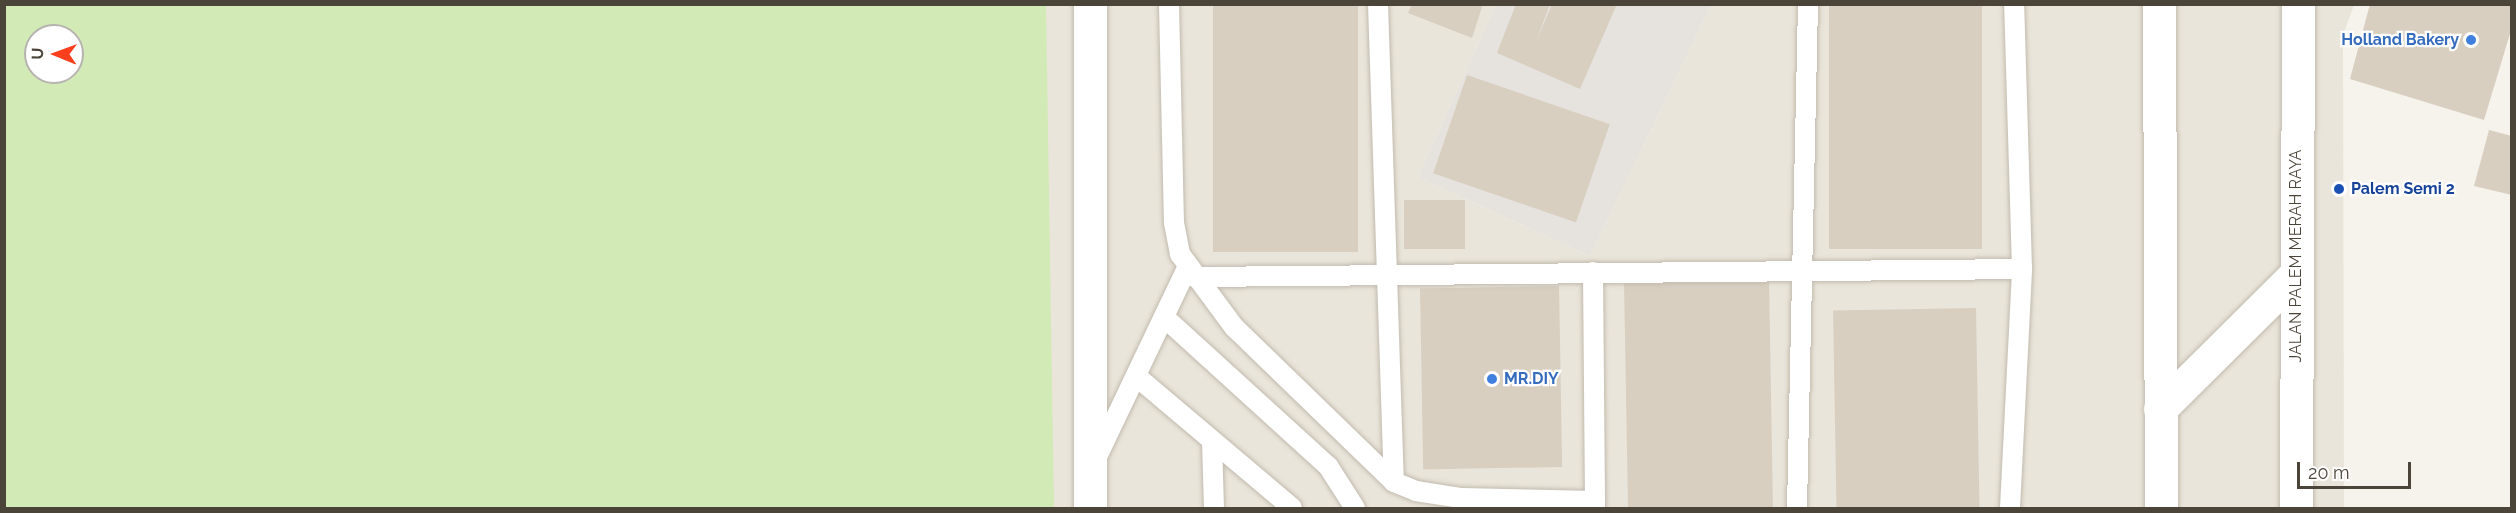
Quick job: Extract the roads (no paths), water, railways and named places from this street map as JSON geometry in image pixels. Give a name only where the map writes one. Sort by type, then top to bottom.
[{"type":"street","points":[[1090,4],[1090,508]]},
{"type":"street","points":[[2159,4],[2161,508]]},
{"type":"street","name":"JALAN PALEM MERAH RAYA","points":[[2296,508],[2295,274],[2298,4]]},
{"type":"street","points":[[2160,409],[2295,274]]},
{"type":"lane","points":[[1168,4],[1174,223],[1191,273],[1234,327],[1394,482],[1416,491],[1461,498],[1595,505],[1593,272]]},
{"type":"lane","points":[[1378,4],[1394,482]]},
{"type":"lane","points":[[1797,508],[1804,272],[1808,4]]},
{"type":"lane","points":[[2010,508],[2022,269],[2014,4]]},
{"type":"lane","points":[[1191,273],[1804,272],[2022,269]]},
{"type":"lane","points":[[1089,472],[1164,317],[1191,273]]},
{"type":"lane","points":[[1164,317],[1328,466],[1355,508]]},
{"type":"lane","points":[[1136,376],[1292,508]]},
{"type":"lane","points":[[1212,441],[1214,508]]},
{"type":"place","name":"Holland Bakery","points":[[2471,40]]},
{"type":"place","name":"Palem Semi 2","points":[[2339,189]]},
{"type":"place","name":"MR.DIY","points":[[1492,379]]}]
